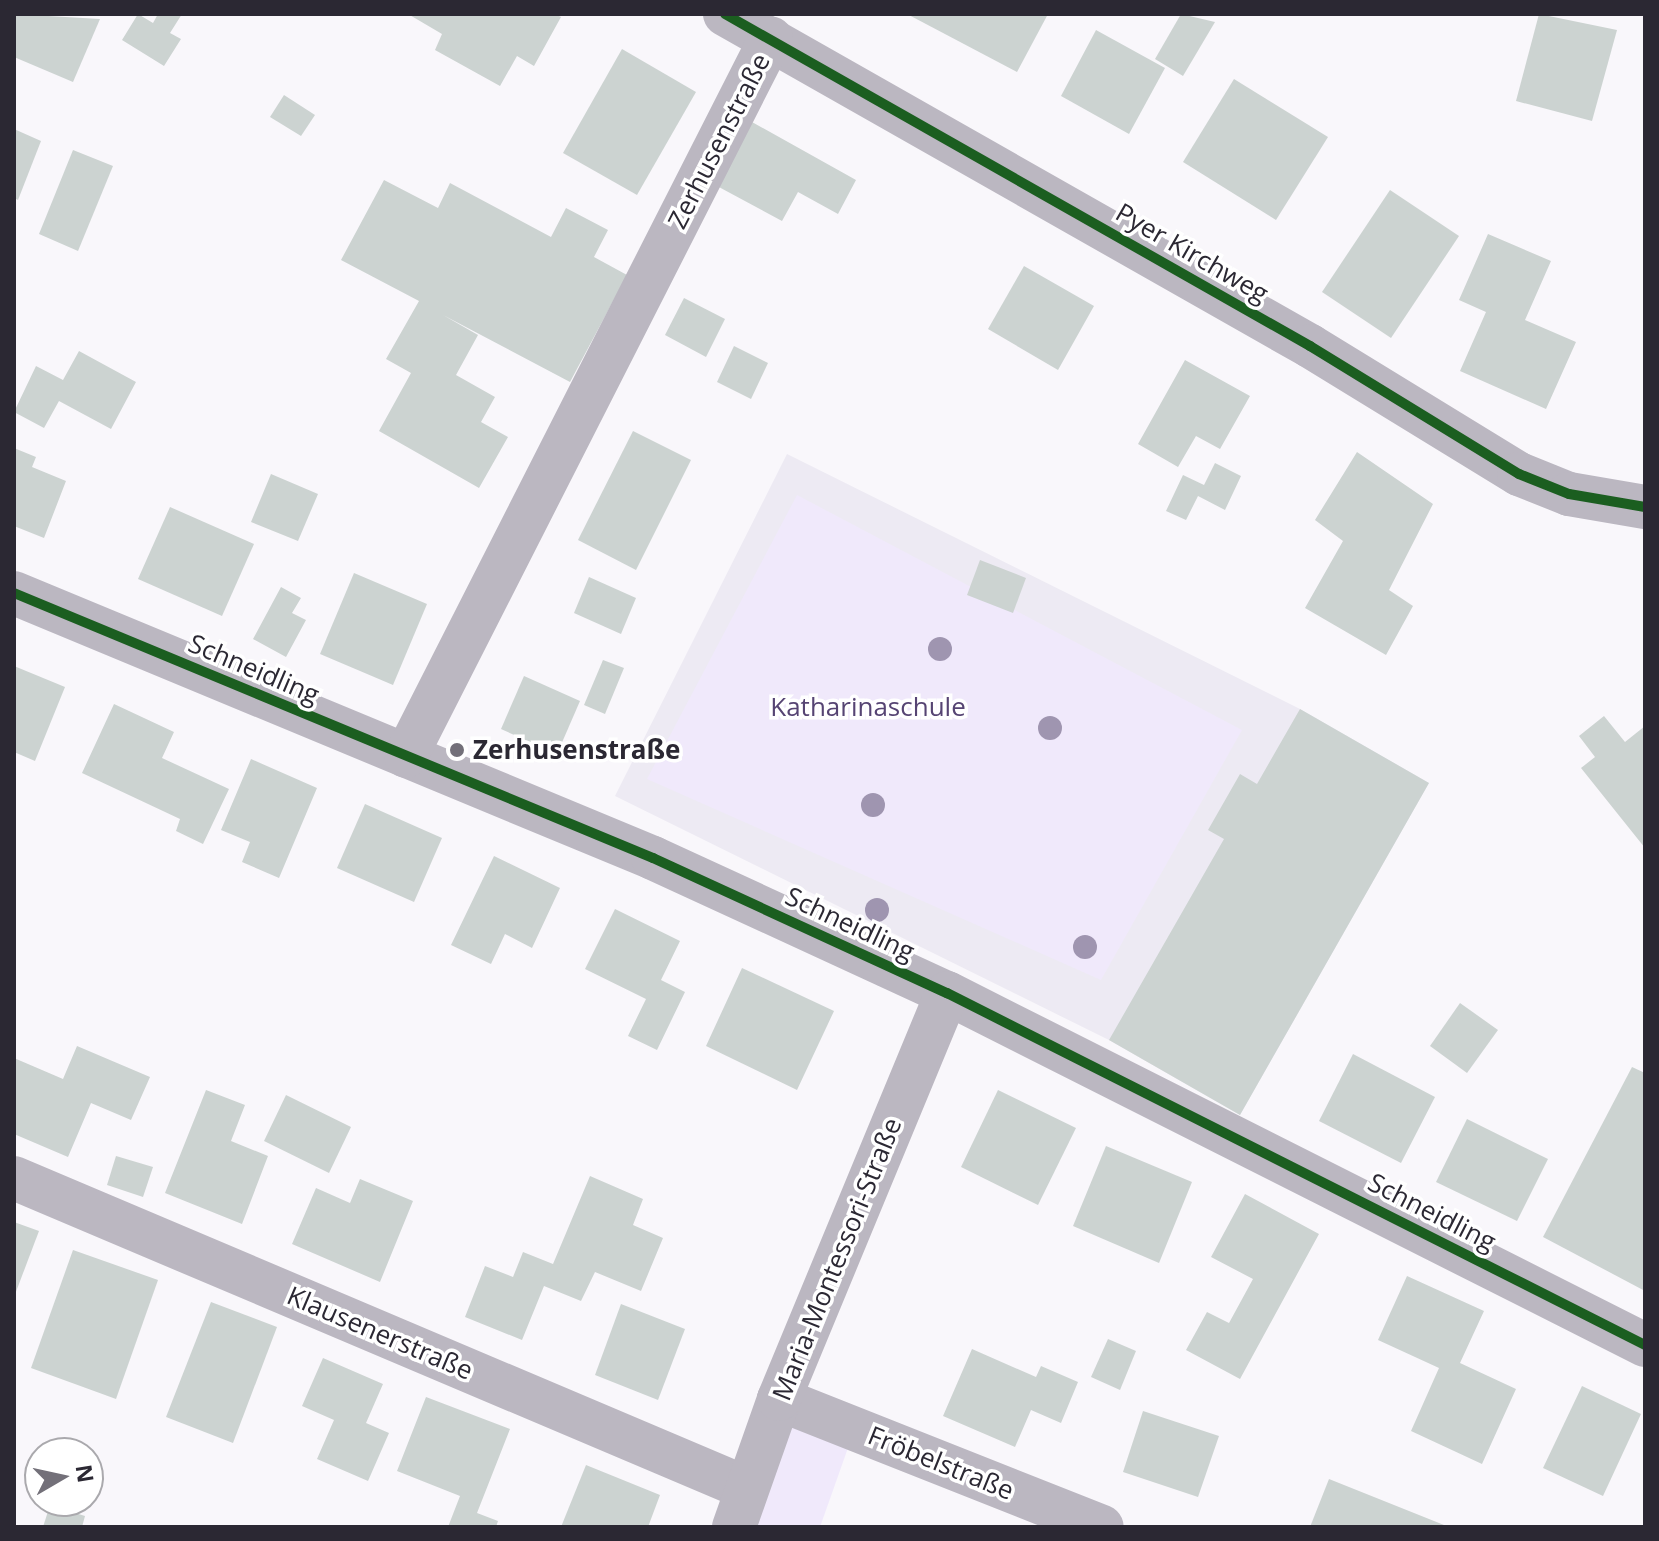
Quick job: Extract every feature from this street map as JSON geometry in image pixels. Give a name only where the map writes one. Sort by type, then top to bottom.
[{"type":"street","name":"Pyer Kirchweg","points":[[725,14],[1519,474],[1569,494],[1645,507]]},
{"type":"street","name":"Zerhusenstraße","points":[[406,756],[771,38]]},
{"type":"street","name":"Schneidling","points":[[14,593],[653,858],[947,993],[1645,1345]]},
{"type":"street","name":"Maria-Montessori-Straße","points":[[740,1508],[779,1399],[947,993]]},
{"type":"street","name":"Klausenerstraße","points":[[14,1178],[740,1508]]},
{"type":"street","name":"Fröbelstraße","points":[[779,1399],[1102,1527]]},
{"type":"shaded area","name":"Katharinaschule","points":[[787,454],[1300,709],[1429,783],[1240,1115],[1109,1040],[615,796]]},
{"type":"green space","name":"Katharinaschule","points":[[797,495],[1242,730],[1101,980],[647,779]]},
{"type":"green space","points":[[779,1399],[855,1428],[820,1527],[734,1527]]},
{"type":"building","points":[[14,14],[100,19],[73,82],[14,57]]},
{"type":"building","points":[[138,14],[153,23],[158,14],[182,14],[170,33],[181,39],[164,66],[122,40]]},
{"type":"building","points":[[408,14],[555,14],[561,17],[534,66],[517,56],[500,86],[435,50],[442,34]]},
{"type":"building","points":[[907,14],[1048,14],[1017,72]]},
{"type":"building","points":[[1181,14],[1215,22],[1183,76],[1155,59]]},
{"type":"building","points":[[1539,14],[1617,30],[1592,121],[1516,101]]},
{"type":"building","points":[[1096,30],[1165,68],[1129,134],[1061,96]]},
{"type":"building","points":[[622,49],[696,92],[637,195],[563,153]]},
{"type":"building","points":[[1234,79],[1328,137],[1276,220],[1183,162]]},
{"type":"building","points":[[284,95],[315,115],[301,136],[270,117]]},
{"type":"building","points":[[752,122],[856,180],[838,214],[798,192],[782,221],[717,186]]},
{"type":"building","points":[[14,129],[41,141],[18,200],[14,198]]},
{"type":"building","points":[[73,150],[113,166],[78,251],[39,234]]},
{"type":"building","points":[[384,180],[438,208],[450,183],[551,237],[566,208],[608,230],[594,257],[627,275],[570,382],[443,315],[478,335],[456,375],[495,397],[481,422],[508,437],[479,488],[379,431],[411,373],[386,359],[419,301],[341,260]]},
{"type":"building","points":[[1390,190],[1459,236],[1391,338],[1322,292]]},
{"type":"building","points":[[1488,234],[1551,261],[1525,320],[1576,342],[1546,409],[1460,371],[1486,312],[1459,300]]},
{"type":"building","points":[[1024,266],[1094,306],[1058,370],[988,329]]},
{"type":"building","points":[[684,298],[725,319],[706,357],[665,335]]},
{"type":"building","points":[[734,346],[768,363],[751,399],[717,382]]},
{"type":"building","points":[[79,351],[136,382],[111,429],[59,401],[44,428],[14,412],[36,366],[63,380]]},
{"type":"building","points":[[1185,360],[1250,396],[1220,449],[1196,436],[1178,467],[1138,444]]},
{"type":"building","points":[[633,431],[691,460],[636,570],[578,540]]},
{"type":"building","points":[[14,448],[36,457],[32,467],[66,481],[44,538],[14,526]]},
{"type":"building","points":[[1357,452],[1433,504],[1389,590],[1413,606],[1386,655],[1305,608],[1343,541],[1315,520]]},
{"type":"building","points":[[1215,463],[1241,476],[1225,510],[1198,496],[1186,520],[1166,511],[1183,475],[1204,485]]},
{"type":"building","points":[[271,474],[318,494],[298,541],[251,522]]},
{"type":"building","points":[[170,507],[254,544],[222,616],[138,579]]},
{"type":"building","points":[[980,560],[1026,578],[1013,613],[967,595]]},
{"type":"building","points":[[354,573],[427,604],[393,685],[320,654]]},
{"type":"building","points":[[589,577],[636,598],[621,634],[574,613]]},
{"type":"building","points":[[281,587],[301,598],[292,613],[306,620],[286,657],[253,639]]},
{"type":"building","points":[[603,660],[624,668],[605,714],[584,705]]},
{"type":"building","points":[[14,666],[65,687],[35,761],[14,752]]},
{"type":"building","points":[[524,676],[580,701],[557,754],[501,729]]},
{"type":"building","points":[[114,704],[174,732],[162,758],[229,789],[203,844],[176,831],[180,819],[82,773]]},
{"type":"building","points":[[1300,709],[1429,783],[1240,1115],[1109,1040],[1224,839],[1208,830],[1240,774],[1257,784]]},
{"type":"building","points":[[1604,716],[1625,742],[1645,726],[1645,848],[1581,768],[1595,757],[1579,736]]},
{"type":"building","points":[[251,759],[317,788],[279,878],[242,862],[250,842],[221,830]]},
{"type":"building","points":[[365,804],[442,838],[414,902],[337,868]]},
{"type":"building","points":[[494,856],[560,888],[532,948],[505,934],[491,964],[451,945]]},
{"type":"building","points":[[615,909],[680,941],[661,980],[685,992],[657,1050],[628,1036],[646,999],[585,969]]},
{"type":"building","points":[[742,968],[834,1011],[797,1090],[706,1046]]},
{"type":"building","points":[[1460,1003],[1498,1030],[1467,1073],[1430,1046]]},
{"type":"building","points":[[77,1046],[150,1077],[131,1120],[91,1103],[68,1157],[14,1134],[14,1058],[63,1079]]},
{"type":"building","points":[[1353,1054],[1435,1097],[1401,1163],[1319,1121]]},
{"type":"building","points":[[1632,1067],[1645,1073],[1645,1291],[1543,1237]]},
{"type":"building","points":[[206,1090],[245,1105],[231,1141],[268,1156],[242,1224],[165,1193]]},
{"type":"building","points":[[998,1090],[1076,1128],[1038,1205],[961,1167]]},
{"type":"building","points":[[286,1095],[351,1127],[329,1173],[264,1141]]},
{"type":"building","points":[[1467,1119],[1548,1159],[1517,1221],[1436,1182]]},
{"type":"building","points":[[1106,1146],[1192,1182],[1159,1263],[1073,1226]]},
{"type":"building","points":[[116,1156],[153,1167],[143,1197],[107,1185]]},
{"type":"building","points":[[590,1176],[643,1199],[633,1225],[663,1238],[641,1291],[595,1272],[581,1301],[544,1286],[522,1340],[465,1317],[485,1266],[513,1277],[523,1252],[553,1264]]},
{"type":"building","points":[[360,1179],[413,1201],[380,1282],[292,1244],[316,1188],[350,1203]]},
{"type":"building","points":[[1245,1194],[1319,1234],[1240,1379],[1186,1350],[1207,1312],[1229,1323],[1253,1279],[1211,1257]]},
{"type":"building","points":[[14,1222],[39,1231],[14,1297]]},
{"type":"building","points":[[73,1250],[158,1280],[116,1399],[31,1368]]},
{"type":"building","points":[[1407,1276],[1484,1311],[1460,1363],[1516,1389],[1482,1464],[1411,1431],[1439,1368],[1378,1340]]},
{"type":"building","points":[[211,1302],[277,1327],[233,1443],[166,1417]]},
{"type":"building","points":[[621,1304],[685,1329],[658,1400],[595,1375]]},
{"type":"building","points":[[1108,1339],[1136,1351],[1120,1390],[1091,1377]]},
{"type":"building","points":[[972,1349],[1036,1377],[1041,1366],[1078,1382],[1061,1423],[1031,1410],[1015,1447],[943,1416]]},
{"type":"building","points":[[323,1358],[383,1384],[366,1423],[389,1433],[368,1481],[317,1459],[334,1420],[302,1406]]},
{"type":"building","points":[[1582,1386],[1641,1414],[1603,1496],[1543,1468]]},
{"type":"building","points":[[426,1397],[510,1429],[477,1513],[498,1521],[496,1527],[448,1527],[460,1496],[397,1471]]},
{"type":"building","points":[[1143,1411],[1219,1436],[1198,1497],[1123,1472]]},
{"type":"building","points":[[586,1465],[660,1495],[648,1527],[561,1527]]},
{"type":"building","points":[[1329,1479],[1449,1527],[1310,1527]]},
{"type":"building","points":[[46,1517],[85,1517],[82,1527],[43,1527]]},
{"type":"cycle path","points":[[725,14],[1310,346],[1519,474],[1569,494],[1645,507]]},
{"type":"cycle path","points":[[14,593],[653,858],[947,993],[1645,1345]]},
{"type":"place","name":"Zerhusenstraße","points":[[457,750]]}]
